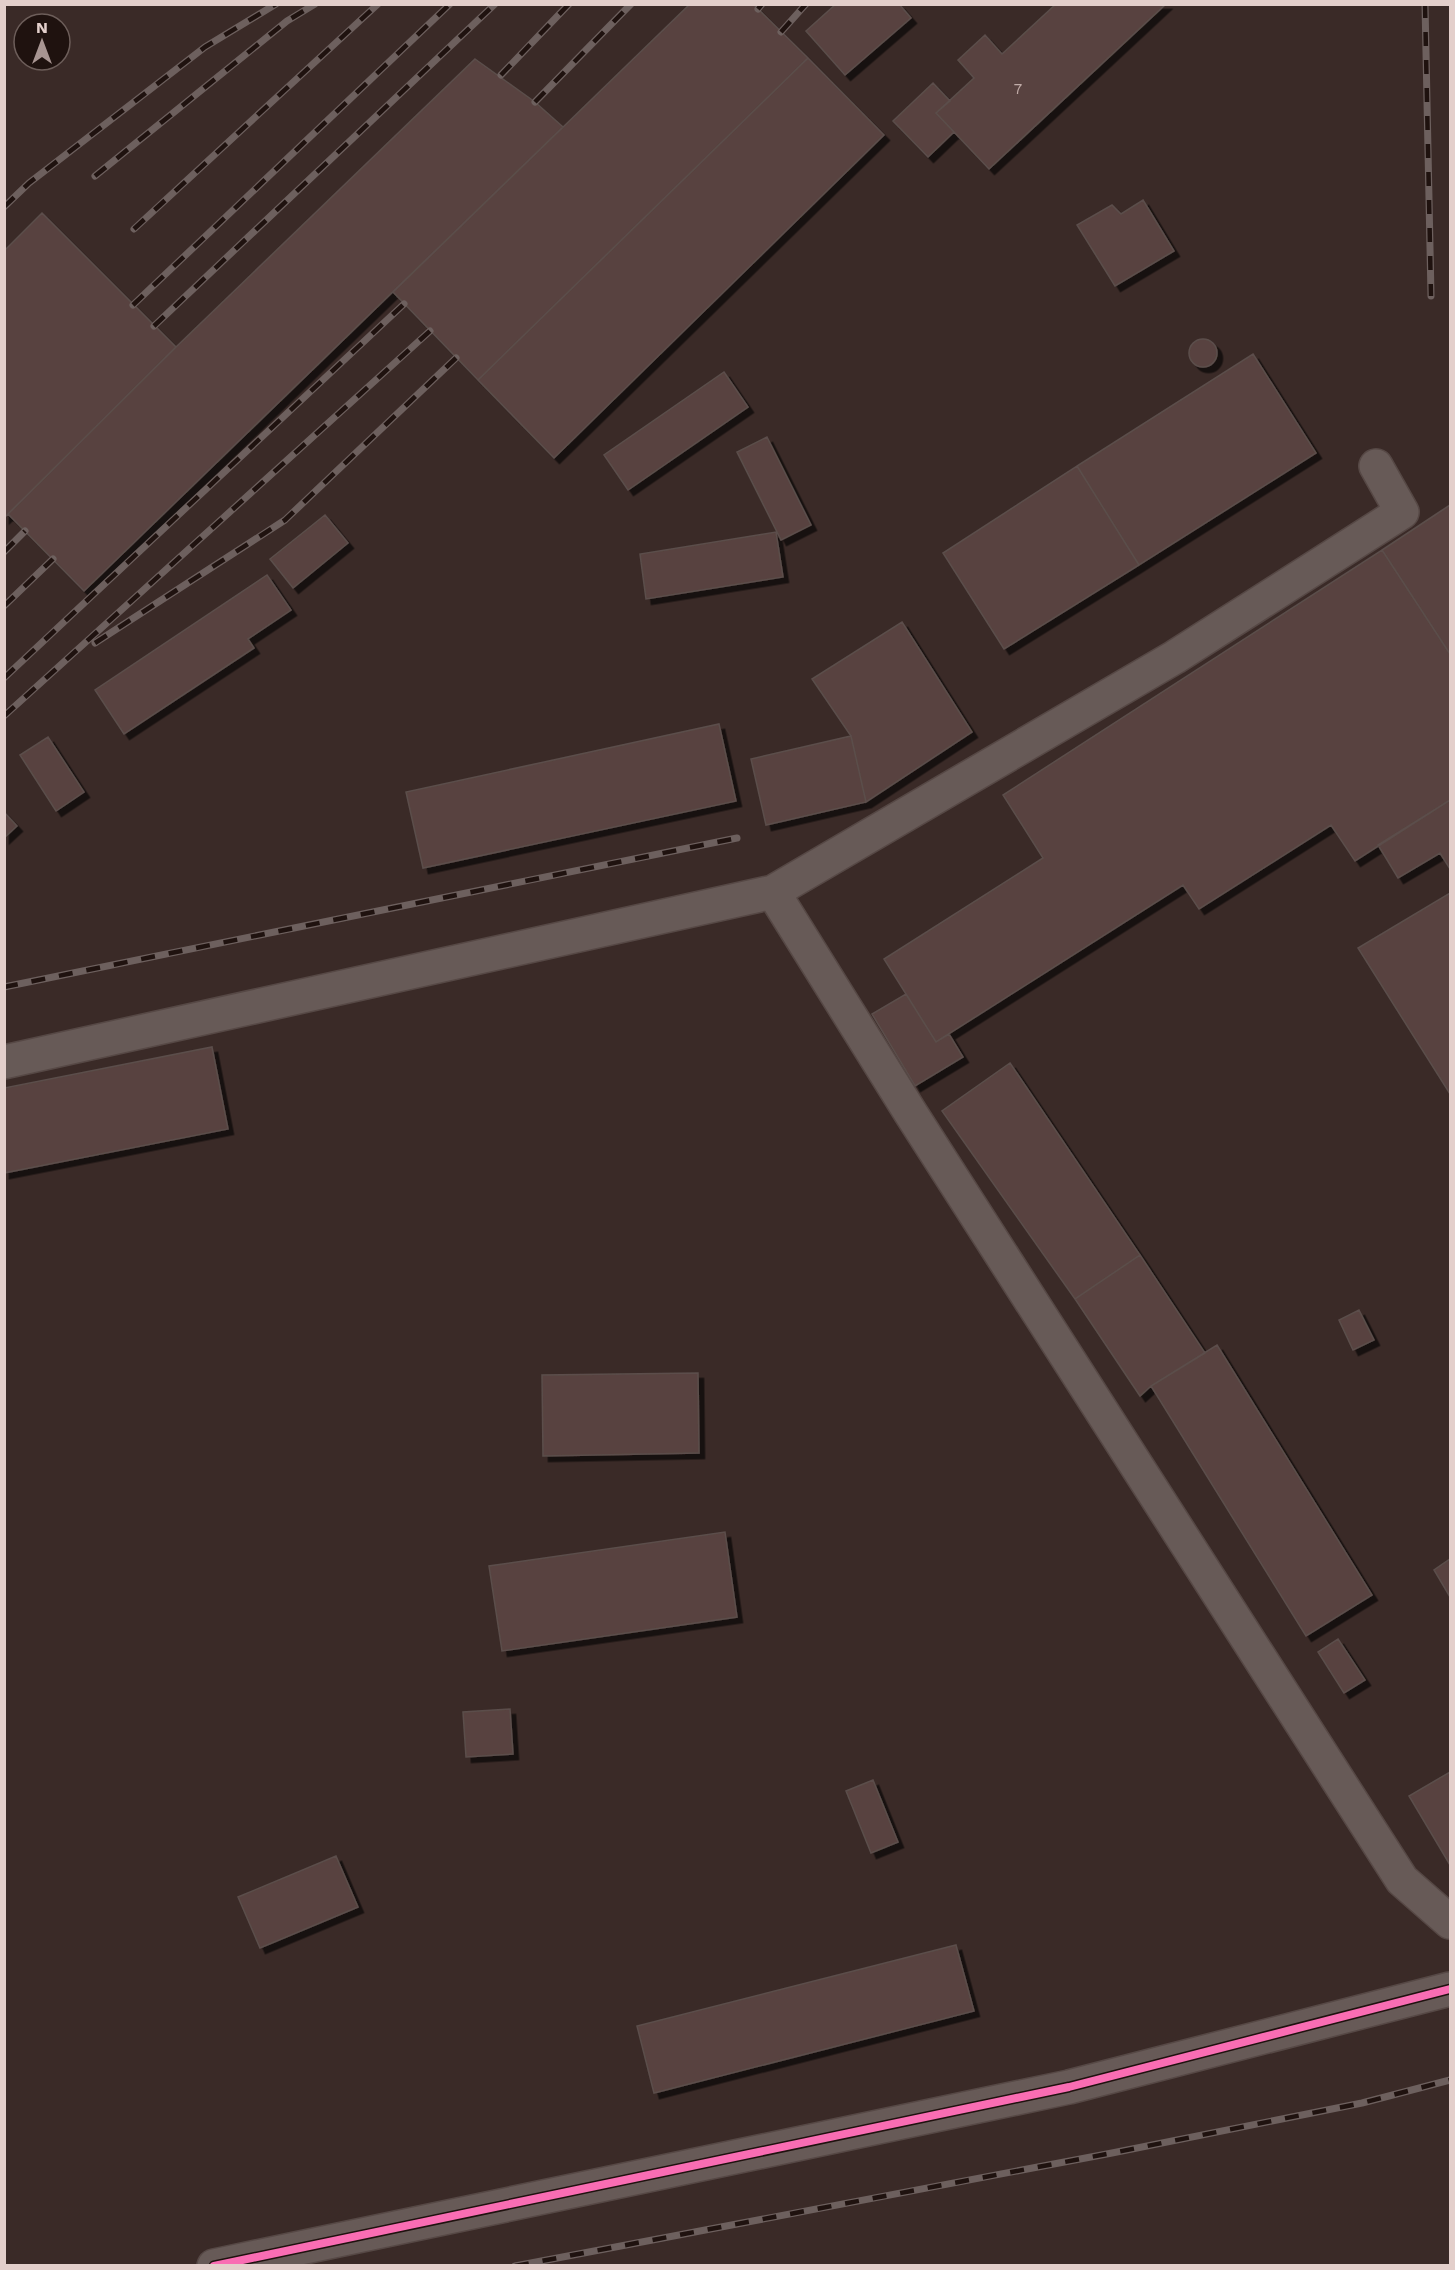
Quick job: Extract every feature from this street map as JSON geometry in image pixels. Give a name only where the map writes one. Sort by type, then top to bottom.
[{"type":"street","points":[[4,1062],[773,892],[1175,657],[1402,512],[1376,466]]},
{"type":"street","points":[[773,892],[917,1122],[1402,1880],[1450,1922]]},
{"type":"street","points":[[214,2265],[1069,2087],[1450,1989]]},
{"type":"building","points":[[690,4],[753,4],[808,58],[478,380],[393,292]]},
{"type":"building","points":[[836,4],[899,4],[911,18],[845,75],[806,31]]},
{"type":"building","points":[[1056,4],[1166,4],[989,169],[936,113],[974,78],[958,60],[985,35],[1002,54]]},
{"type":"building","points":[[808,58],[884,135],[554,458],[478,380]]},
{"type":"building","points":[[475,59],[535,102],[563,127],[84,591],[8,514],[176,347]]},
{"type":"building","points":[[933,83],[950,101],[936,113],[954,132],[928,157],[893,121]]},
{"type":"building","points":[[1143,200],[1174,251],[1115,286],[1077,225],[1112,205],[1121,214]]},
{"type":"building","points":[[42,213],[176,347],[4,518],[4,251]]},
{"type":"building","points":[[1203,339],[1213,343],[1217,353],[1213,363],[1203,367],[1193,363],[1189,353],[1193,343]]},
{"type":"building","points":[[1253,354],[1316,453],[1139,565],[1077,466]]},
{"type":"building","points":[[724,372],[748,407],[628,490],[604,455]]},
{"type":"building","points":[[767,437],[811,525],[781,540],[737,452]]},
{"type":"building","points":[[1077,466],[1139,565],[1004,649],[943,553]]},
{"type":"building","points":[[1450,505],[1450,654],[1382,550]]},
{"type":"building","points":[[325,515],[348,543],[293,588],[270,559]]},
{"type":"building","points":[[776,532],[783,577],[646,599],[640,554]]},
{"type":"building","points":[[1382,550],[1450,654],[1450,800],[1355,861],[1331,825],[1199,909],[1183,885],[936,1042],[884,959],[1043,858],[1003,795]]},
{"type":"building","points":[[267,575],[291,610],[248,639],[254,648],[124,734],[95,690]]},
{"type":"building","points":[[902,622],[972,732],[866,802],[851,736],[812,679]]},
{"type":"building","points":[[719,724],[736,801],[423,868],[406,792]]},
{"type":"building","points":[[851,736],[866,802],[766,825],[751,759]]},
{"type":"building","points":[[48,737],[84,792],[56,811],[20,755]]},
{"type":"building","points":[[1450,800],[1450,869],[1440,853],[1398,878],[1378,845]]},
{"type":"building","points":[[4,812],[17,826],[4,838]]},
{"type":"building","points":[[1450,893],[1450,1094],[1358,948]]},
{"type":"building","points":[[906,994],[936,1042],[949,1034],[963,1057],[915,1086],[872,1014]]},
{"type":"building","points":[[212,1047],[228,1129],[4,1173],[4,1088]]},
{"type":"building","points":[[1010,1063],[1140,1255],[1075,1299],[942,1111]]},
{"type":"building","points":[[1140,1255],[1205,1353],[1151,1386],[1140,1396],[1075,1299]]},
{"type":"building","points":[[1359,1310],[1374,1340],[1353,1350],[1339,1320]]},
{"type":"building","points":[[1217,1345],[1372,1595],[1306,1636],[1151,1386]]},
{"type":"building","points":[[698,1373],[699,1453],[543,1456],[542,1375]]},
{"type":"building","points":[[725,1532],[737,1617],[502,1651],[489,1566]]},
{"type":"building","points":[[1450,1559],[1450,1597],[1434,1570]]},
{"type":"building","points":[[1338,1639],[1365,1680],[1344,1693],[1318,1652]]},
{"type":"building","points":[[510,1709],[513,1754],[466,1757],[463,1712]]},
{"type":"building","points":[[1450,1772],[1450,1865],[1409,1796]]},
{"type":"building","points":[[873,1780],[898,1842],[871,1853],[846,1791]]},
{"type":"building","points":[[336,1856],[358,1907],[260,1948],[238,1897]]},
{"type":"building","points":[[956,1945],[974,2011],[654,2093],[637,2026]]},
{"type":"railway","points":[[4,207],[29,183],[205,47],[276,4]]},
{"type":"railway","points":[[95,176],[287,21],[315,4]]},
{"type":"railway","points":[[134,229],[378,4]]},
{"type":"railway","points":[[133,305],[450,4]]},
{"type":"railway","points":[[154,326],[495,4]]},
{"type":"railway","points":[[501,75],[569,4]]},
{"type":"railway","points":[[535,102],[631,4]]},
{"type":"railway","points":[[758,9],[762,4]]},
{"type":"railway","points":[[781,32],[806,4]]},
{"type":"railway","points":[[1425,4],[1431,296]]},
{"type":"railway","points":[[4,678],[404,304]]},
{"type":"railway","points":[[4,716],[430,331]]},
{"type":"railway","points":[[95,643],[285,520],[456,358]]},
{"type":"railway","points":[[4,552],[25,531]]},
{"type":"railway","points":[[4,606],[53,559]]},
{"type":"railway","points":[[4,987],[737,838]]},
{"type":"railway","points":[[515,2266],[1112,2153],[1362,2103],[1450,2080]]},
{"type":"cycle path","points":[[214,2266],[1069,2087],[1450,1989]]}]
